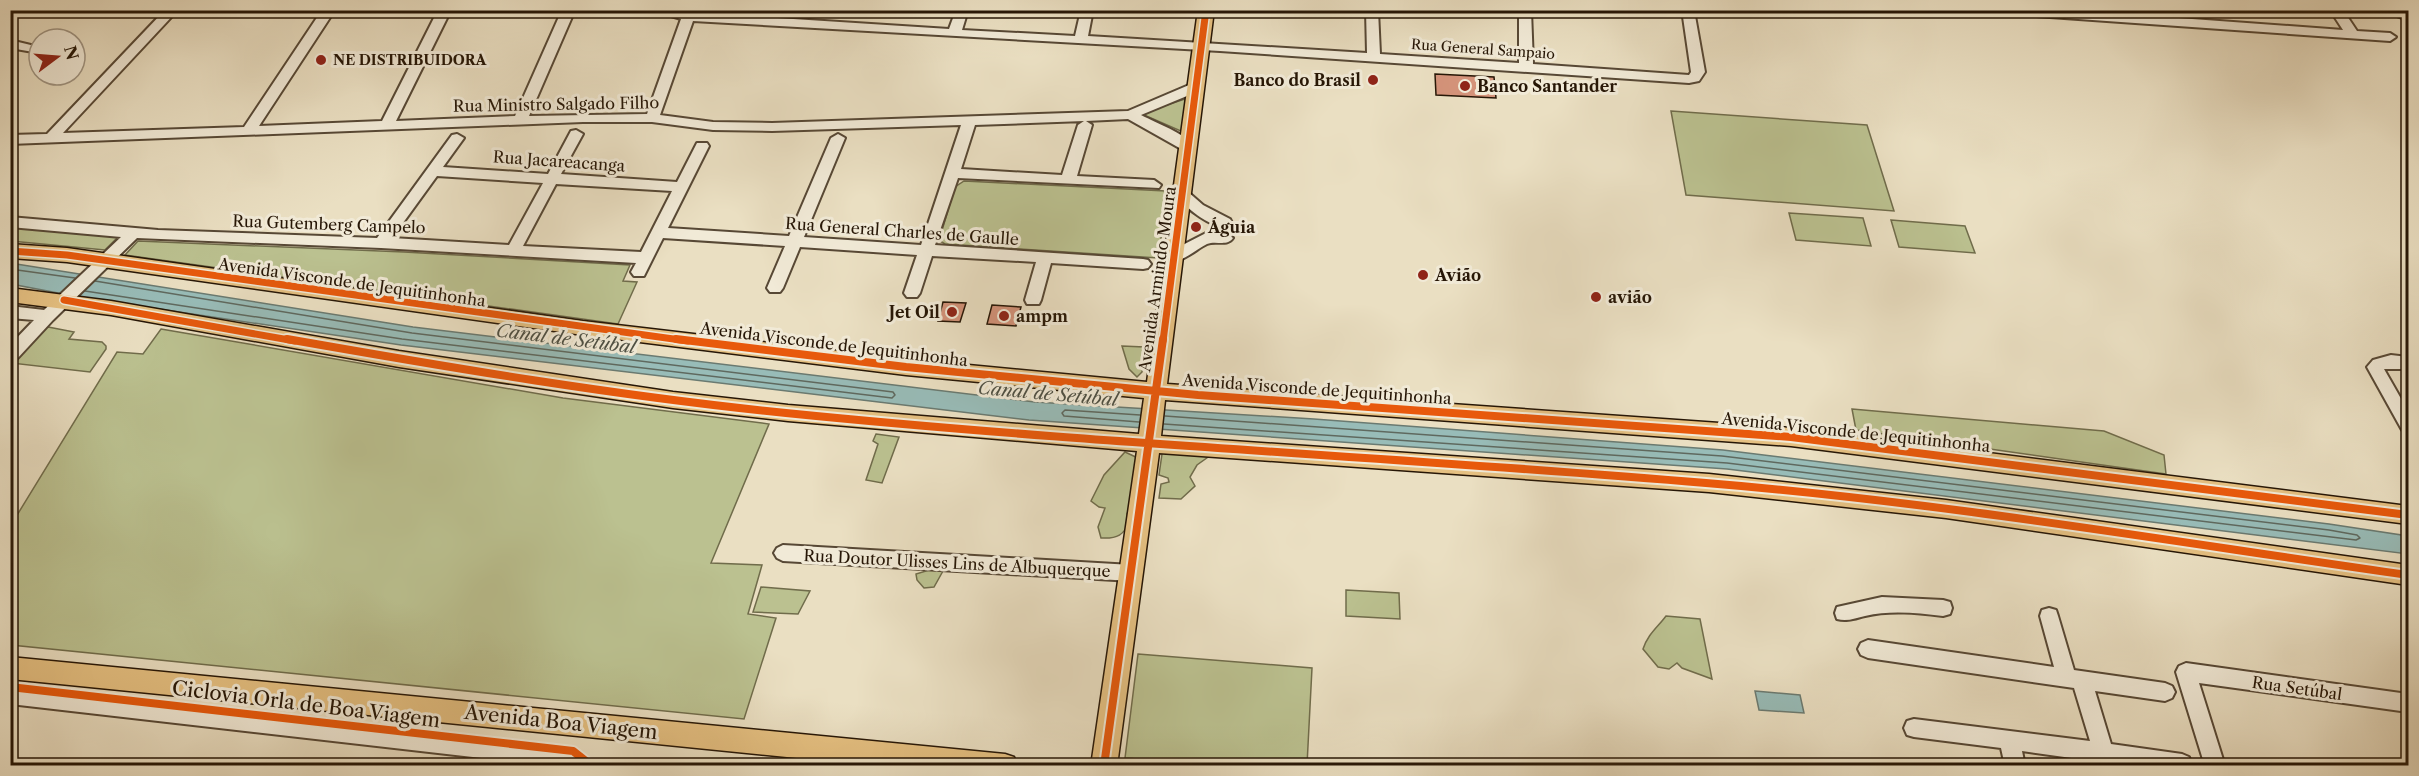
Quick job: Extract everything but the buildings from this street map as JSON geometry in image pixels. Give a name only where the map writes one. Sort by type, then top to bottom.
[{"type":"main road","name":"Avenida Armindo Moura","points":[[1104,765],[1132,573],[1153,399],[1206,10]]},
{"type":"main road","name":"Avenida Visconde de Jequitinhonha","points":[[10,250],[106,260],[438,308],[742,348],[1153,399],[1791,437],[2409,514]]},
{"type":"main road","points":[[10,295],[66,299],[399,360],[673,400],[788,413],[1148,438],[1710,483],[1946,509],[2409,575]]},
{"type":"main road","name":"Avenida Boa Viagem","points":[[10,668],[1005,765]]},
{"type":"street","points":[[10,14],[16,10]]},
{"type":"street","points":[[51,138],[172,10]]},
{"type":"street","points":[[249,130],[330,10]]},
{"type":"street","points":[[387,126],[445,10]]},
{"type":"street","points":[[520,120],[569,10]]},
{"type":"street","name":"Rua General Sampaio","points":[[657,10],[688,17],[837,27],[1374,56],[1694,78],[1698,72],[1688,10]]},
{"type":"street","points":[[837,27],[844,10]]},
{"type":"street","points":[[954,33],[962,10]]},
{"type":"street","points":[[1081,39],[1087,10]]},
{"type":"street","points":[[1372,10],[1374,56]]},
{"type":"street","points":[[1525,10],[1526,68]]},
{"type":"street","points":[[2336,10],[2352,33]]},
{"type":"street","points":[[2393,10],[2409,16]]},
{"type":"street","points":[[2009,11],[2390,37]]},
{"type":"street","points":[[651,118],[688,17]]},
{"type":"street","points":[[10,44],[27,48]]},
{"type":"street","name":"Rua Ministro Salgado Filho","points":[[13,143],[51,138],[520,120],[651,118],[713,126],[772,127],[1130,115],[1194,88]]},
{"type":"street","name":"Rua Ministro Salgado Filho","points":[[1130,115],[1188,147]]},
{"type":"street","points":[[912,293],[969,120]]},
{"type":"street","points":[[1068,180],[1085,125]]},
{"type":"street","points":[[513,250],[576,134]]},
{"type":"street","points":[[381,243],[457,138]]},
{"type":"street","points":[[775,288],[796,243],[838,138]]},
{"type":"street","points":[[658,233],[702,146]]},
{"type":"street","name":"Rua Jacareacanga","points":[[434,171],[682,187]]},
{"type":"street","points":[[952,173],[1154,185]]},
{"type":"street","points":[[1174,255],[1222,227],[1182,194]]},
{"type":"street","name":"Rua Gutemberg Campelo","points":[[10,222],[134,233],[513,250],[642,265],[658,233]]},
{"type":"street","points":[[10,356],[47,316],[134,233]]},
{"type":"street","name":"Rua General Charles de Gaulle","points":[[658,233],[1143,264]]},
{"type":"street","points":[[1033,300],[1045,258]]},
{"type":"street","points":[[10,312],[47,316]]},
{"type":"street","points":[[2409,363],[2378,363],[2375,367],[2409,425]]},
{"type":"street","name":"Rua Doutor Ulisses Lins de Albuquerque","points":[[783,553],[1132,573]]},
{"type":"street","points":[[1844,613],[1867,606],[1893,603],[1942,608]]},
{"type":"street","points":[[2049,616],[2103,752]]},
{"type":"street","points":[[1868,649],[2165,692]]},
{"type":"street","name":"Rua Setúbal","points":[[2215,765],[2186,672],[2409,704]]},
{"type":"street","points":[[10,695],[569,758],[579,765]]},
{"type":"street","points":[[1914,728],[2182,764]]},
{"type":"street","points":[[2008,740],[2015,765]]},
{"type":"green space","points":[[1188,98],[1183,132],[1144,115],[1145,112]]},
{"type":"green space","points":[[1671,111],[1867,125],[1894,211],[1686,195]]},
{"type":"green space","points":[[964,181],[1166,191],[1168,193],[1158,258],[945,244],[940,241],[940,237],[955,187]]},
{"type":"green space","points":[[1789,213],[1863,218],[1871,246],[1796,240]]},
{"type":"green space","points":[[1891,220],[1965,226],[1975,253],[1899,247]]},
{"type":"green space","points":[[10,224],[117,235],[118,237],[105,250],[11,241]]},
{"type":"green space","points":[[138,241],[404,252],[630,265],[623,281],[637,282],[618,324],[125,255]]},
{"type":"green space","points":[[43,326],[74,332],[69,339],[102,342],[106,349],[90,372],[11,363]]},
{"type":"green space","points":[[161,329],[563,398],[769,424],[711,563],[762,565],[748,614],[776,618],[744,719],[11,645],[11,525],[117,352],[143,354]]},
{"type":"green space","points":[[1122,346],[1144,347],[1142,372],[1137,377],[1129,369]]},
{"type":"green space","points":[[1852,409],[2104,431],[2164,455],[2166,474],[1856,430]]},
{"type":"green space","points":[[876,434],[899,437],[882,483],[866,480],[878,444],[873,441]]},
{"type":"green space","points":[[1163,447],[1211,455],[1197,465],[1190,477],[1195,486],[1181,499],[1159,498],[1161,484],[1169,482],[1168,478],[1159,475]]},
{"type":"green space","points":[[1125,452],[1140,459],[1134,498],[1127,514],[1131,521],[1119,535],[1112,538],[1101,538],[1098,527],[1105,508],[1091,501],[1104,475]]},
{"type":"green space","points":[[939,567],[943,571],[934,587],[924,588],[917,580],[916,574]]},
{"type":"green space","points":[[761,587],[810,591],[798,614],[753,612]]},
{"type":"green space","points":[[1346,590],[1399,593],[1400,619],[1346,616]]},
{"type":"green space","points":[[1666,616],[1700,619],[1712,679],[1682,668],[1677,663],[1669,669],[1658,667],[1643,649],[1650,635]]},
{"type":"green space","points":[[1138,654],[1312,668],[1307,765],[1217,765],[1125,758]]},
{"type":"water","points":[[10,263],[413,327],[1035,402],[1314,419],[1723,450],[2329,524],[2408,536],[2408,554],[1727,469],[1029,420],[401,345],[79,297],[11,284]]},
{"type":"water","points":[[1755,691],[1800,695],[1804,713],[1759,710]]},
{"type":"cycle path","points":[[1104,766],[1132,573],[1206,10]]},
{"type":"cycle path","points":[[10,251],[67,255],[583,328],[906,367],[1198,395],[1791,437],[2408,515]]},
{"type":"cycle path","points":[[64,300],[399,359],[673,400],[788,413],[1186,447],[1709,483],[1946,509],[2408,575]]},
{"type":"cycle path","name":"Ciclovia Orla de Boa Viagem","points":[[10,687],[573,751],[592,766]]},
{"type":"place","name":"NE DISTRIBUIDORA","points":[[321,60]]},
{"type":"place","name":"Banco do Brasil","points":[[1373,80]]},
{"type":"place","name":"Banco Santander","points":[[1465,86]]},
{"type":"place","name":"Águia","points":[[1196,227]]},
{"type":"place","name":"Avião","points":[[1423,275]]},
{"type":"place","name":"avião","points":[[1596,297]]},
{"type":"place","name":"Jet Oil","points":[[952,312]]},
{"type":"place","name":"ampm","points":[[1004,316]]},
{"type":"water label","name":"Canal de Setúbal","points":[[566,339]]},
{"type":"water label","name":"Canal de Setúbal","points":[[1048,394]]}]
